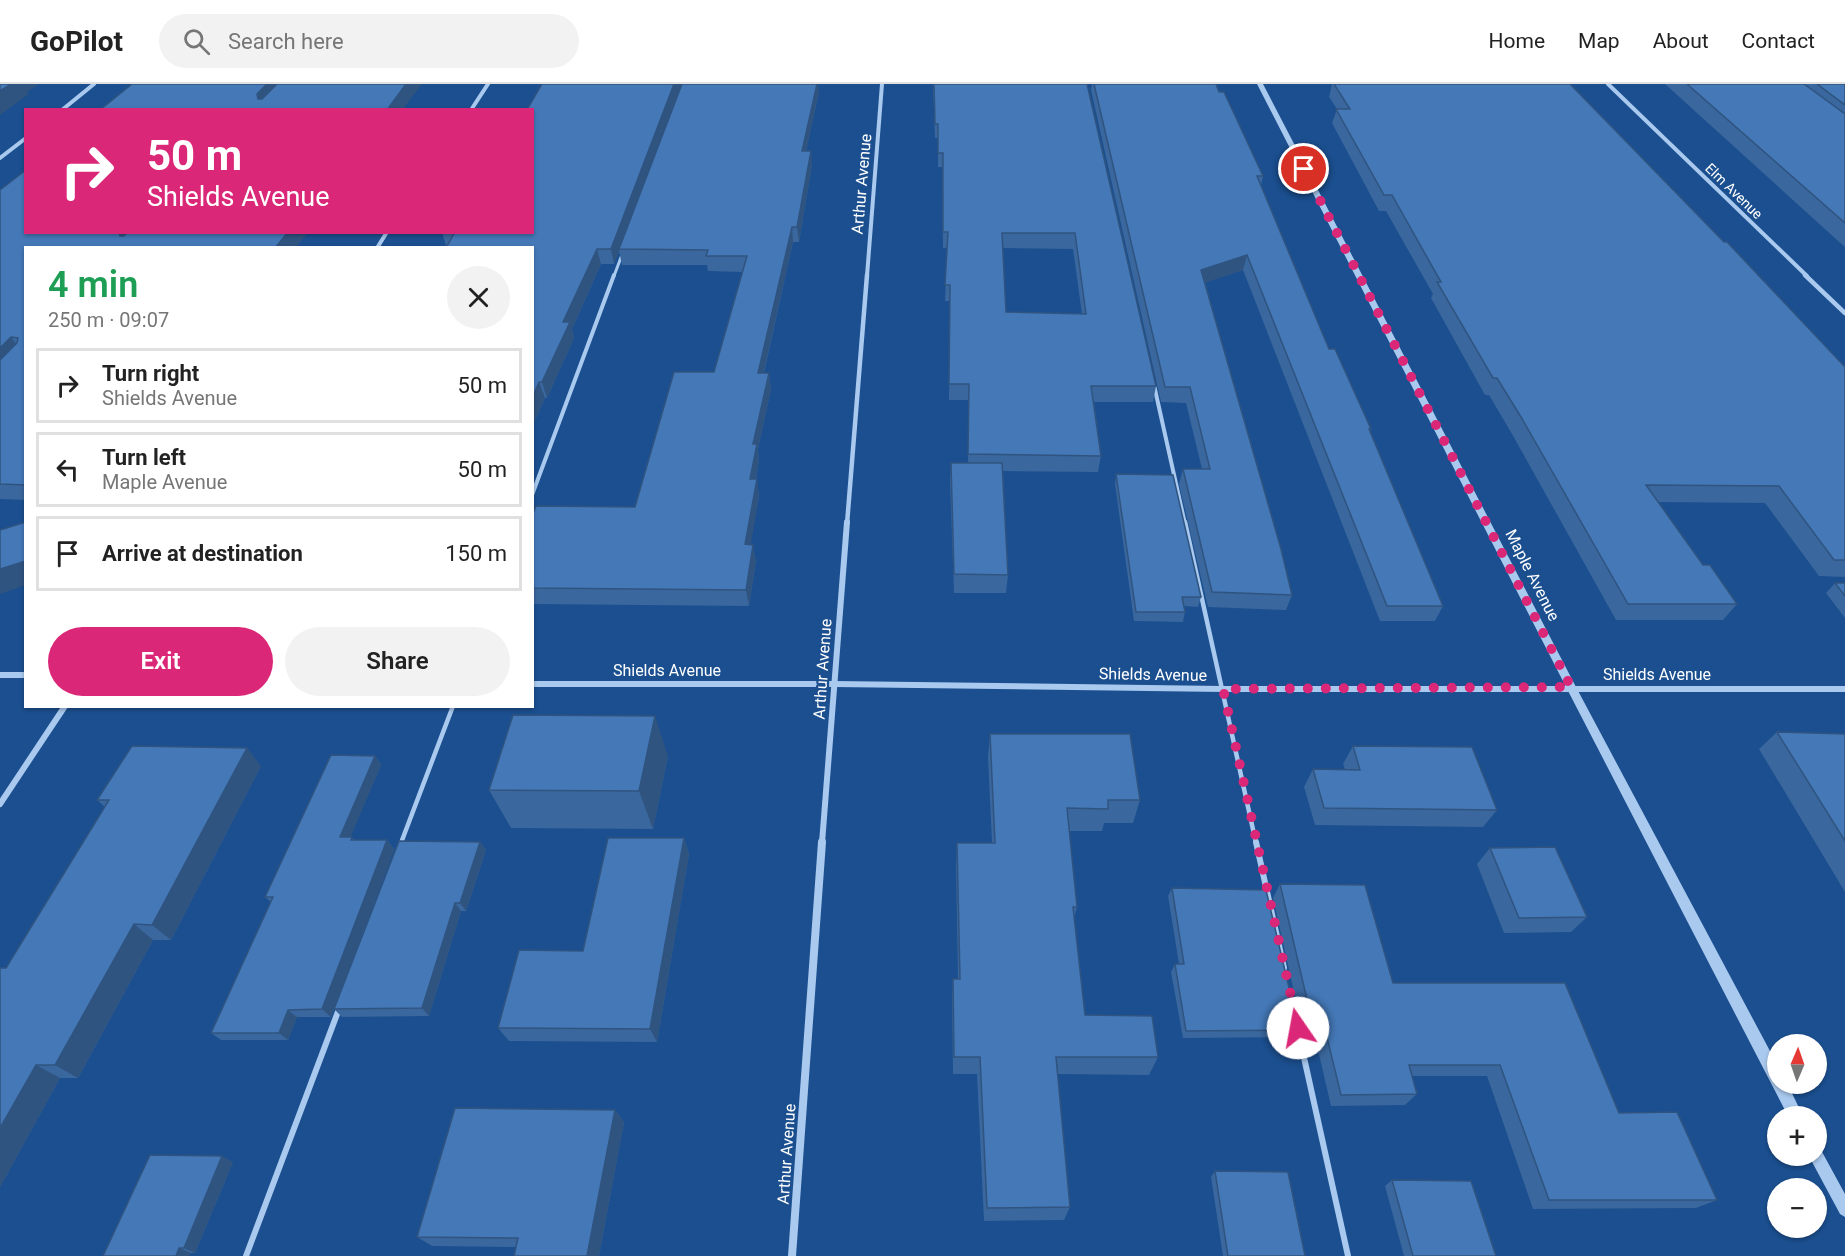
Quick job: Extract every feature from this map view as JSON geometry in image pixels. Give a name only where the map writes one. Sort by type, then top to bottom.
[{"type":"street","points":[[64,108],[94,84]]},
{"type":"street","points":[[472,108],[488,84]]},
{"type":"street","name":"Arthur Avenue","points":[[792,1256],[834,684],[882,84]]},
{"type":"street","name":"Maple Avenue","points":[[1260,84],[1767,1061]]},
{"type":"street","name":"Elm Avenue","points":[[1608,84],[1845,313]]},
{"type":"street","points":[[0,158],[24,140]]},
{"type":"street","points":[[0,675],[24,675]]},
{"type":"street","name":"Shields Avenue","points":[[534,684],[834,684],[1223,689],[1845,688]]},
{"type":"street","points":[[0,804],[64,708]]},
{"type":"street","points":[[1822,1166],[1845,1209]]},
{"type":"lane","points":[[534,490],[624,251]]},
{"type":"lane","points":[[1154,385],[1286,977]]},
{"type":"lane","points":[[400,849],[452,708]]},
{"type":"lane","points":[[246,1256],[341,1003]]},
{"type":"lane","points":[[1297,1023],[1348,1256]]},
{"type":"building","points":[[0,84],[11,84],[0,91]]},
{"type":"building","points":[[132,84],[267,84],[257,94],[258,99],[262,99],[277,84],[406,84],[388,108],[102,108]]},
{"type":"building","points":[[542,84],[674,84],[611,249],[597,249],[563,322],[570,322],[542,382],[539,382],[534,393],[534,246],[447,246],[454,234],[534,234],[534,108],[528,108]]},
{"type":"building","points":[[682,84],[817,84],[802,151],[811,151],[797,227],[792,227],[758,373],[769,373],[753,444],[757,444],[750,479],[757,479],[745,544],[753,545],[746,590],[534,588],[534,511],[536,506],[635,507],[674,372],[714,372],[747,256],[706,256],[708,250],[619,249]]},
{"type":"building","points":[[934,84],[1087,84],[1156,386],[1091,386],[1101,456],[968,454],[969,384],[949,384],[950,285],[945,285],[948,232],[943,232],[943,153],[938,153],[938,124],[935,124]],"holes":[[[1002,233],[1075,233],[1086,314],[1006,312]]]},
{"type":"building","points":[[1094,84],[1216,84],[1219,92],[1224,92],[1263,176],[1257,176],[1329,349],[1335,349],[1371,429],[1369,429],[1443,606],[1387,606],[1247,255],[1201,270],[1281,549],[1292,595],[1212,592],[1183,469],[1210,469],[1190,387],[1165,387]]},
{"type":"building","points":[[1334,84],[1570,84],[1724,242],[1727,242],[1845,367],[1845,560],[1834,560],[1779,486],[1646,485],[1703,565],[1710,565],[1737,604],[1628,604],[1521,417],[1497,378],[1493,378],[1437,282],[1441,282],[1392,195],[1384,195],[1336,109],[1350,109]]},
{"type":"building","points":[[1687,84],[1804,84],[1845,114],[1845,223]]},
{"type":"building","points":[[1817,84],[1845,84],[1845,105]]},
{"type":"building","points":[[24,172],[24,234],[120,234],[124,236],[126,234],[286,234],[277,246],[24,246],[24,485],[0,484],[0,360],[17,343],[18,338],[11,337],[0,348],[0,190]]},
{"type":"building","points":[[951,463],[1002,463],[1008,575],[954,574]]},
{"type":"building","points":[[1116,474],[1173,475],[1201,597],[1182,597],[1185,612],[1136,612]]},
{"type":"building","points":[[24,523],[24,562],[0,569],[0,530]]},
{"type":"building","points":[[1835,583],[1845,583],[1845,596]]},
{"type":"building","points":[[513,715],[655,716],[639,791],[489,790]]},
{"type":"building","points":[[1777,732],[1845,734],[1845,841]]},
{"type":"building","points":[[990,734],[1130,734],[1140,800],[1108,800],[1108,809],[1067,808],[1077,907],[1073,907],[1085,1015],[1152,1016],[1158,1057],[1056,1057],[1070,1207],[987,1208],[980,1057],[954,1057],[953,979],[960,979],[957,843],[995,843]]},
{"type":"building","points":[[132,746],[247,748],[152,925],[134,924],[55,1065],[36,1065],[0,1128],[0,968],[6,968],[109,800],[97,800]]},
{"type":"building","points":[[1353,746],[1472,747],[1497,810],[1324,808],[1313,769],[1360,770]]},
{"type":"building","points":[[331,755],[375,756],[340,837],[352,837],[351,840],[387,840],[322,1009],[288,1010],[279,1033],[211,1033],[273,897],[265,897]]},
{"type":"building","points":[[608,838],[684,838],[650,1029],[498,1028],[519,950],[583,951]]},
{"type":"building","points":[[399,841],[480,842],[460,903],[455,903],[422,1008],[334,1009]]},
{"type":"building","points":[[1555,847],[1587,917],[1519,918],[1490,848]]},
{"type":"building","points":[[1280,884],[1365,885],[1393,983],[1565,983],[1619,1113],[1677,1112],[1717,1200],[1549,1200],[1500,1065],[1409,1065],[1417,1094],[1341,1095],[1324,1025],[1313,1025]]},
{"type":"building","points":[[1172,888],[1266,890],[1299,1030],[1186,1031],[1175,964],[1184,964]]},
{"type":"building","points":[[455,1108],[615,1110],[587,1256],[514,1256],[518,1238],[417,1237]]},
{"type":"building","points":[[150,1155],[222,1156],[184,1248],[179,1248],[176,1256],[103,1256]]},
{"type":"building","points":[[1215,1171],[1288,1172],[1305,1256],[1228,1256]]},
{"type":"building","points":[[1392,1180],[1471,1181],[1496,1256],[1413,1256]]},
{"type":"route","points":[[1298,1028],[1223,689],[1571,687],[1304,169]]}]
